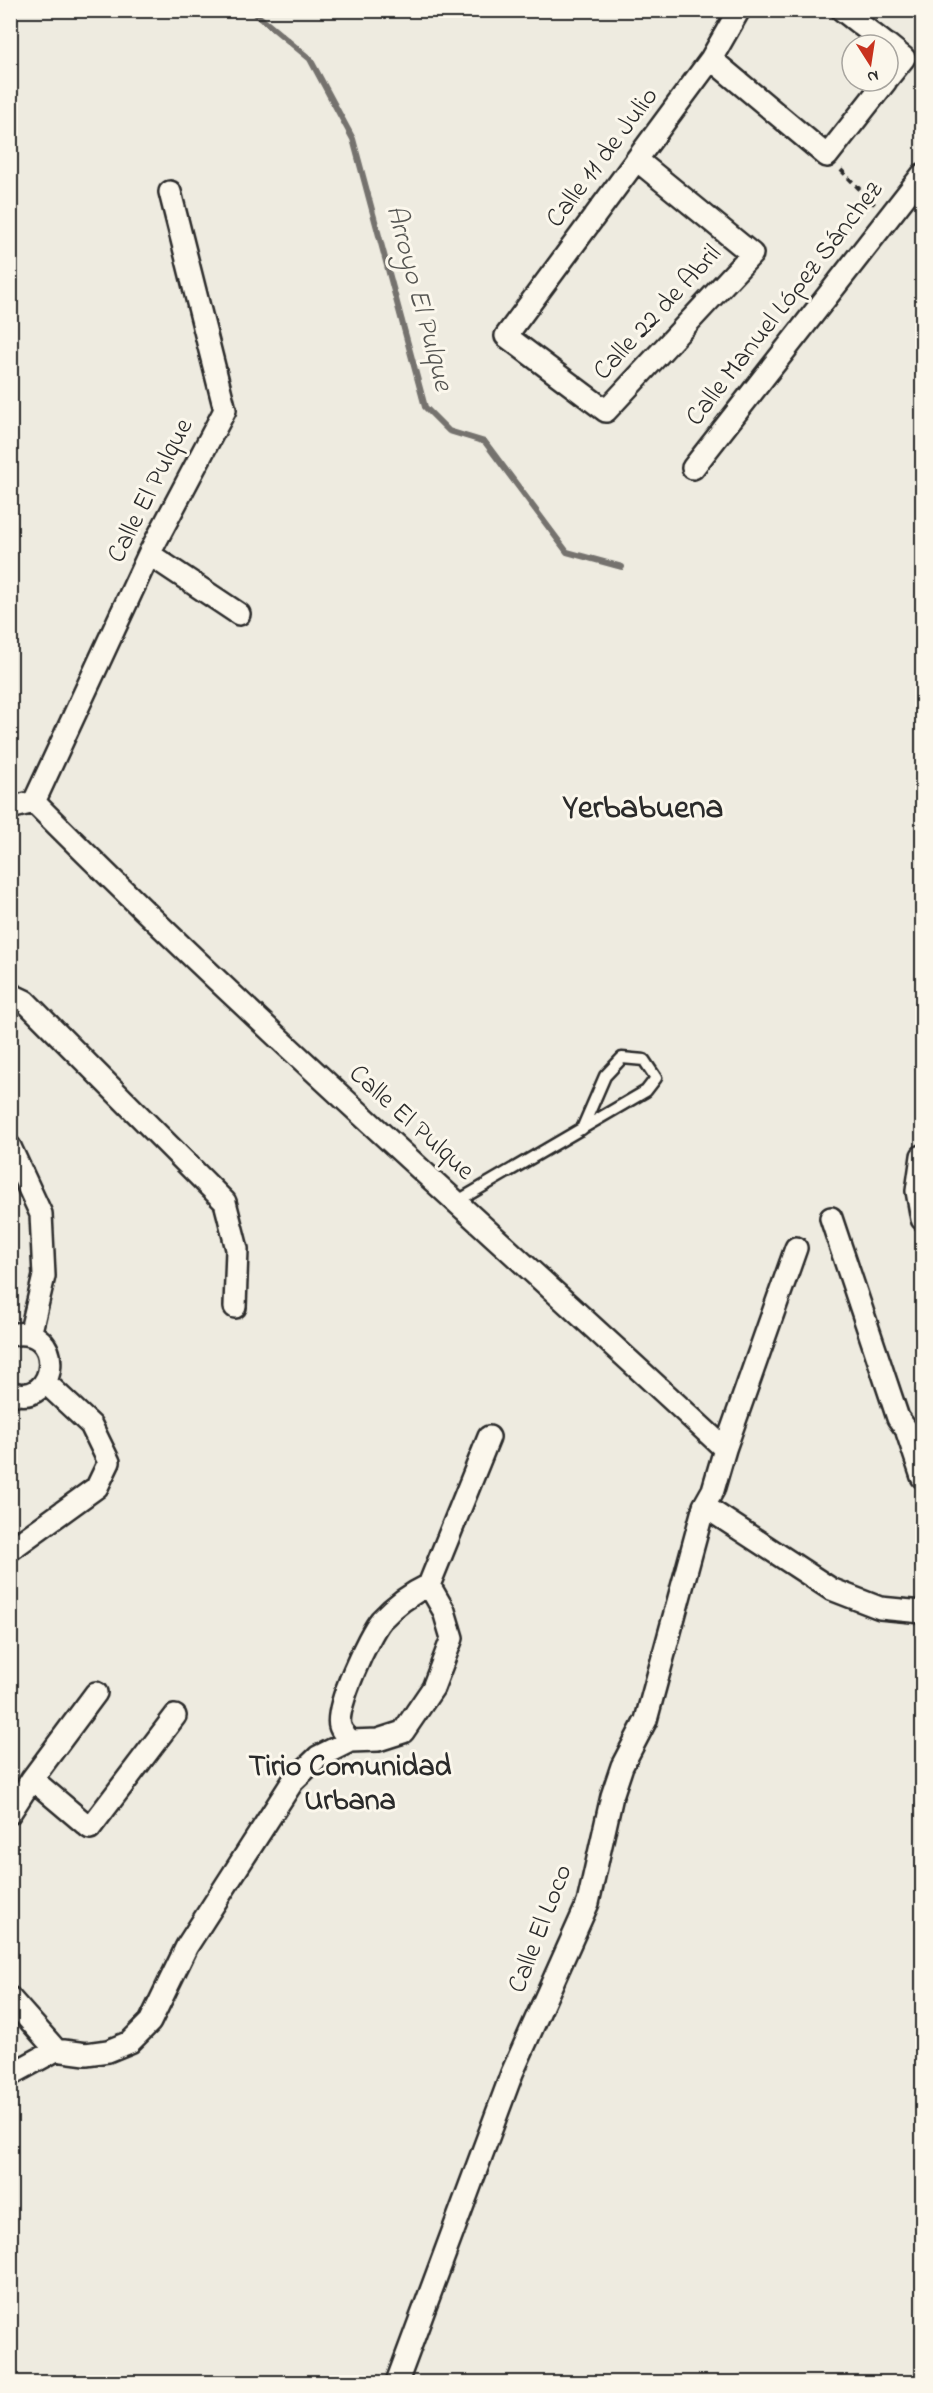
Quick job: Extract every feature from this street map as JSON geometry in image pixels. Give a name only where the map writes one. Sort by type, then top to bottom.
[{"type":"street","name":"Calle 11 de Julio","points":[[606,411],[506,336],[711,59],[739,10]]},
{"type":"street","points":[[842,10],[872,33]]},
{"type":"street","points":[[711,59],[828,156],[877,93]]},
{"type":"street","name":"Calle 22 de Abril","points":[[606,411],[752,254],[637,160]]},
{"type":"street","name":"Calle Manuel López Sánchez","points":[[693,468],[922,175]]},
{"type":"street","name":"Calle El Pulque","points":[[170,192],[225,410],[149,554],[34,802],[141,909],[338,1096],[725,1449]]},
{"type":"street","points":[[149,554],[239,614]]},
{"type":"street","points":[[10,808],[34,802]]},
{"type":"street","points":[[10,994],[25,1001],[225,1202],[237,1249],[235,1307]]},
{"type":"street","points":[[10,1147],[41,1214],[44,1276],[20,1335],[42,1342],[50,1354],[51,1369],[45,1382],[33,1392],[17,1395],[10,1392]]},
{"type":"street","points":[[922,1156],[917,1191],[922,1219]]},
{"type":"street","points":[[831,1218],[898,1418],[914,1426],[922,1477]]},
{"type":"street","points":[[796,1248],[709,1498],[831,1589],[880,1608],[922,1612]]},
{"type":"street","points":[[10,1550],[97,1487],[109,1462],[91,1425],[45,1382]]},
{"type":"street","points":[[350,1742],[339,1726],[340,1707],[354,1671],[379,1622],[408,1595],[429,1585],[489,1437]]},
{"type":"street","name":"Calle El Loco","points":[[397,2382],[512,2073],[588,1903],[612,1796],[622,1766],[646,1720],[709,1498]]},
{"type":"street","points":[[10,2075],[56,2049],[87,2054],[108,2051],[130,2042],[150,2022],[187,1946],[293,1781],[318,1757],[350,1742],[378,1740],[403,1732],[433,1688],[452,1638],[444,1611],[429,1585]]},
{"type":"street","points":[[10,1813],[32,1779],[96,1693]]},
{"type":"street","points":[[32,1779],[90,1828],[175,1716]]},
{"type":"street","points":[[10,1998],[56,2049]]},
{"type":"lane","points":[[456,1202],[582,1129],[646,1091],[656,1078],[644,1060],[622,1058],[605,1076],[582,1129]]},
{"type":"path","points":[[828,156],[889,219]]},
{"type":"waterway","name":"Arroyo El Pulque","points":[[251,10],[310,59],[353,139],[425,407],[449,431],[485,442],[567,552],[622,567]]},
{"type":"district","name":"Yerbabuena","points":[[643,809]]},
{"type":"district","name":"Tirio Comunidad Urbana","points":[[350,1785]]}]
